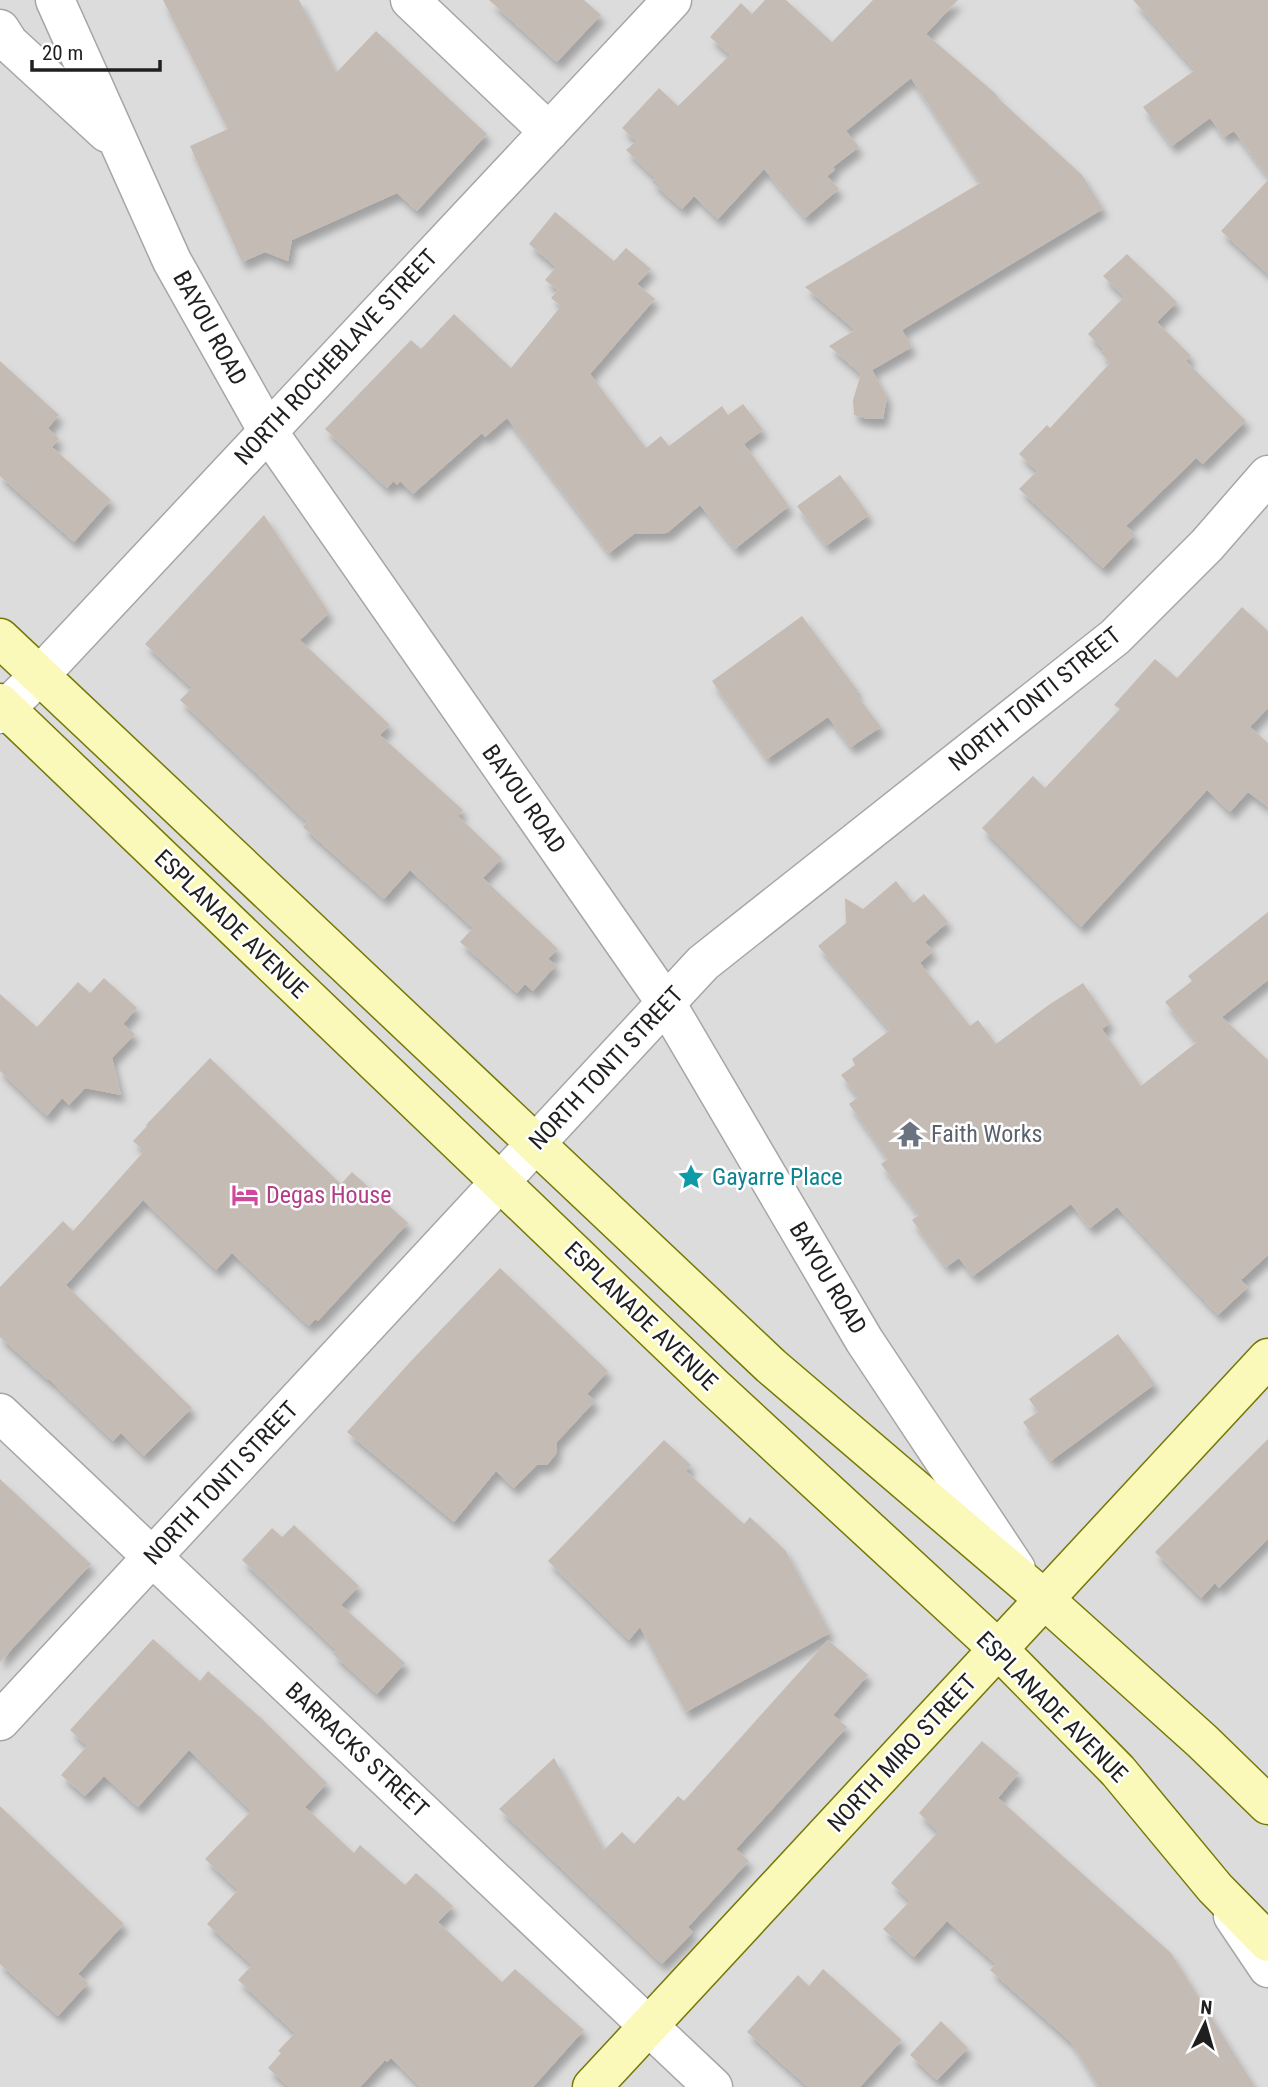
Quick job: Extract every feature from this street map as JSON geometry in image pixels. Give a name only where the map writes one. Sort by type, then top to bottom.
[{"type":"street","name":"BAYOU ROAD","points":[[55,0],[172,261],[267,430],[666,1003],[864,1340],[1035,1591]]},
{"type":"street","points":[[410,0],[549,132]]},
{"type":"street","name":"NORTH ROCHEBLAVE STREET","points":[[2,709],[39,676],[672,0]]},
{"type":"street","points":[[0,29],[9,43],[117,141]]},
{"type":"street","name":"NORTH TONTI STREET","points":[[0,1721],[703,963],[1115,637],[1207,545],[1268,475]]},
{"type":"street","name":"ESPLANADE AVENUE","points":[[0,638],[771,1366],[1035,1591],[1202,1741],[1268,1805]]},
{"type":"street","name":"ESPLANADE AVENUE","points":[[2,709],[714,1387],[998,1649],[1118,1771],[1215,1888],[1268,1942]]},
{"type":"street","name":"NORTH MIRO STREET","points":[[592,2087],[998,1649],[1035,1591],[1268,1358]]},
{"type":"street","name":"BARRACKS STREET","points":[[0,1413],[713,2087]]},
{"type":"street","points":[[1215,1888],[1268,1968]]},
{"type":"shaded area","points":[[0,0],[1268,0],[1268,2087],[0,2087]]},
{"type":"building","points":[[163,0],[299,0],[336,73],[376,31],[487,134],[417,211],[397,193],[292,240],[288,261],[265,252],[242,262],[190,146],[228,129]]},
{"type":"building","points":[[489,0],[584,0],[601,15],[557,62]]},
{"type":"building","points":[[765,0],[786,0],[832,42],[873,0],[958,0],[926,34],[995,93],[1082,175],[1103,209],[902,330],[912,347],[872,370],[887,397],[883,419],[854,415],[853,400],[861,374],[829,346],[855,330],[805,287],[980,183],[911,78],[846,131],[859,147],[833,167],[835,170],[827,176],[839,189],[805,218],[764,169],[718,219],[694,196],[682,209],[652,182],[655,178],[626,150],[636,141],[622,128],[659,88],[678,106],[730,55],[710,37],[741,3],[752,14]]},
{"type":"building","points":[[1133,0],[1268,0],[1268,177],[1234,131],[1224,137],[1210,118],[1172,146],[1143,107],[1195,70]]},
{"type":"building","points":[[1268,180],[1268,274],[1221,231]]},
{"type":"building","points":[[555,212],[614,261],[626,248],[651,269],[637,284],[655,299],[590,374],[646,448],[661,436],[669,446],[722,406],[728,415],[743,404],[763,430],[744,444],[789,506],[735,549],[700,505],[667,533],[634,534],[609,553],[507,418],[485,437],[482,433],[413,494],[400,481],[397,485],[394,481],[387,488],[325,429],[411,340],[421,349],[454,314],[511,368],[561,306],[551,298],[558,290],[545,280],[556,267],[529,244]]},
{"type":"building","points":[[1127,254],[1177,302],[1157,322],[1191,356],[1186,361],[1246,421],[1203,464],[1196,458],[1126,526],[1135,534],[1103,568],[1019,489],[1037,471],[1019,454],[1047,425],[1050,428],[1110,363],[1101,353],[1104,350],[1088,334],[1124,297],[1103,276]]},
{"type":"building","points":[[0,361],[59,415],[48,428],[59,439],[52,447],[111,500],[74,542],[0,476]]},
{"type":"building","points":[[840,475],[869,515],[826,546],[797,506]]},
{"type":"building","points":[[264,515],[329,613],[300,640],[390,725],[380,735],[463,810],[458,816],[502,858],[483,878],[558,949],[548,959],[556,965],[533,991],[525,984],[517,993],[460,942],[473,928],[410,870],[384,899],[303,827],[307,822],[180,700],[192,688],[145,644]]},
{"type":"building","points":[[1242,607],[1268,631],[1268,708],[1250,727],[1268,743],[1268,807],[1248,792],[1230,812],[1207,790],[1081,927],[982,828],[1033,776],[1045,788],[1120,709],[1114,705],[1155,659],[1177,678]]},
{"type":"building","points":[[802,616],[858,691],[855,693],[881,727],[851,747],[828,717],[767,759],[712,681]]},
{"type":"building","points":[[896,881],[913,903],[924,894],[948,922],[925,942],[933,951],[920,963],[970,1026],[978,1020],[996,1044],[1083,983],[1110,1023],[1102,1029],[1141,1086],[1197,1042],[1165,1002],[1192,981],[1188,976],[1268,912],[1268,980],[1222,1017],[1268,1060],[1268,1255],[1241,1280],[1248,1287],[1218,1315],[1117,1207],[1090,1228],[1071,1204],[973,1276],[959,1258],[946,1267],[912,1220],[919,1215],[881,1164],[888,1159],[849,1104],[858,1097],[841,1075],[855,1065],[852,1059],[890,1030],[818,946],[846,923],[845,898],[863,909]]},
{"type":"building","points":[[104,978],[137,1008],[123,1024],[135,1034],[112,1058],[121,1095],[85,1088],[69,1105],[62,1098],[47,1116],[0,1071],[0,994],[37,1027],[78,982],[90,993]]},
{"type":"building","points":[[210,1058],[341,1184],[352,1172],[408,1223],[318,1321],[315,1319],[309,1326],[232,1253],[216,1270],[143,1200],[66,1285],[192,1408],[144,1456],[121,1433],[113,1441],[49,1379],[0,1337],[0,1287],[63,1221],[73,1231],[144,1151],[133,1141]]},
{"type":"building","points":[[500,1268],[608,1371],[587,1394],[595,1401],[557,1442],[556,1454],[547,1465],[537,1465],[514,1488],[496,1471],[454,1522],[347,1432]]},
{"type":"building","points":[[1118,1334],[1155,1384],[1051,1461],[1023,1422],[1038,1412],[1029,1399]]},
{"type":"building","points":[[1268,1439],[1268,1539],[1219,1588],[1215,1583],[1201,1598],[1155,1552]]},
{"type":"building","points":[[664,1440],[691,1465],[686,1471],[744,1524],[750,1517],[785,1550],[830,1633],[686,1712],[640,1627],[629,1640],[548,1561]]},
{"type":"building","points":[[0,1479],[91,1564],[0,1662]]},
{"type":"building","points":[[294,1525],[359,1586],[341,1605],[405,1663],[377,1694],[333,1654],[336,1650],[242,1560],[272,1528],[282,1537]]},
{"type":"building","points":[[153,1639],[200,1681],[208,1671],[327,1783],[305,1807],[354,1853],[360,1845],[405,1885],[416,1873],[453,1906],[438,1922],[502,1982],[515,1969],[584,2030],[533,2087],[420,2087],[391,2058],[387,2062],[385,2060],[360,2087],[289,2087],[268,2068],[281,2053],[278,2051],[295,2033],[238,1980],[252,1965],[207,1924],[238,1890],[205,1859],[251,1811],[189,1750],[138,1807],[104,1776],[85,1796],[61,1775],[87,1746],[70,1730]]},
{"type":"building","points":[[828,1640],[868,1675],[833,1715],[847,1727],[736,1849],[749,1861],[688,1927],[693,1932],[662,1964],[499,1809],[554,1758],[604,1850],[622,1832],[634,1844],[678,1796],[684,1801]]},
{"type":"building","points":[[982,1741],[1019,1773],[998,1798],[1171,1953],[1255,2087],[1099,2087],[1071,2042],[990,1970],[996,1964],[947,1921],[914,1957],[883,1929],[910,1901],[891,1883],[938,1832],[919,1813]]},
{"type":"building","points":[[0,1806],[124,1924],[78,1974],[88,1983],[58,2016],[0,1964]]},
{"type":"building","points":[[823,1969],[902,2040],[860,2087],[808,2087],[747,2032],[798,1975],[809,1986]]},
{"type":"building","points":[[941,2021],[968,2048],[937,2080],[910,2055]]},
{"type":"place","name":"Faith Works","points":[[910,1134]]},
{"type":"place","name":"Gayarre Place","points":[[691,1177]]},
{"type":"place","name":"Degas House","points":[[245,1195]]}]
